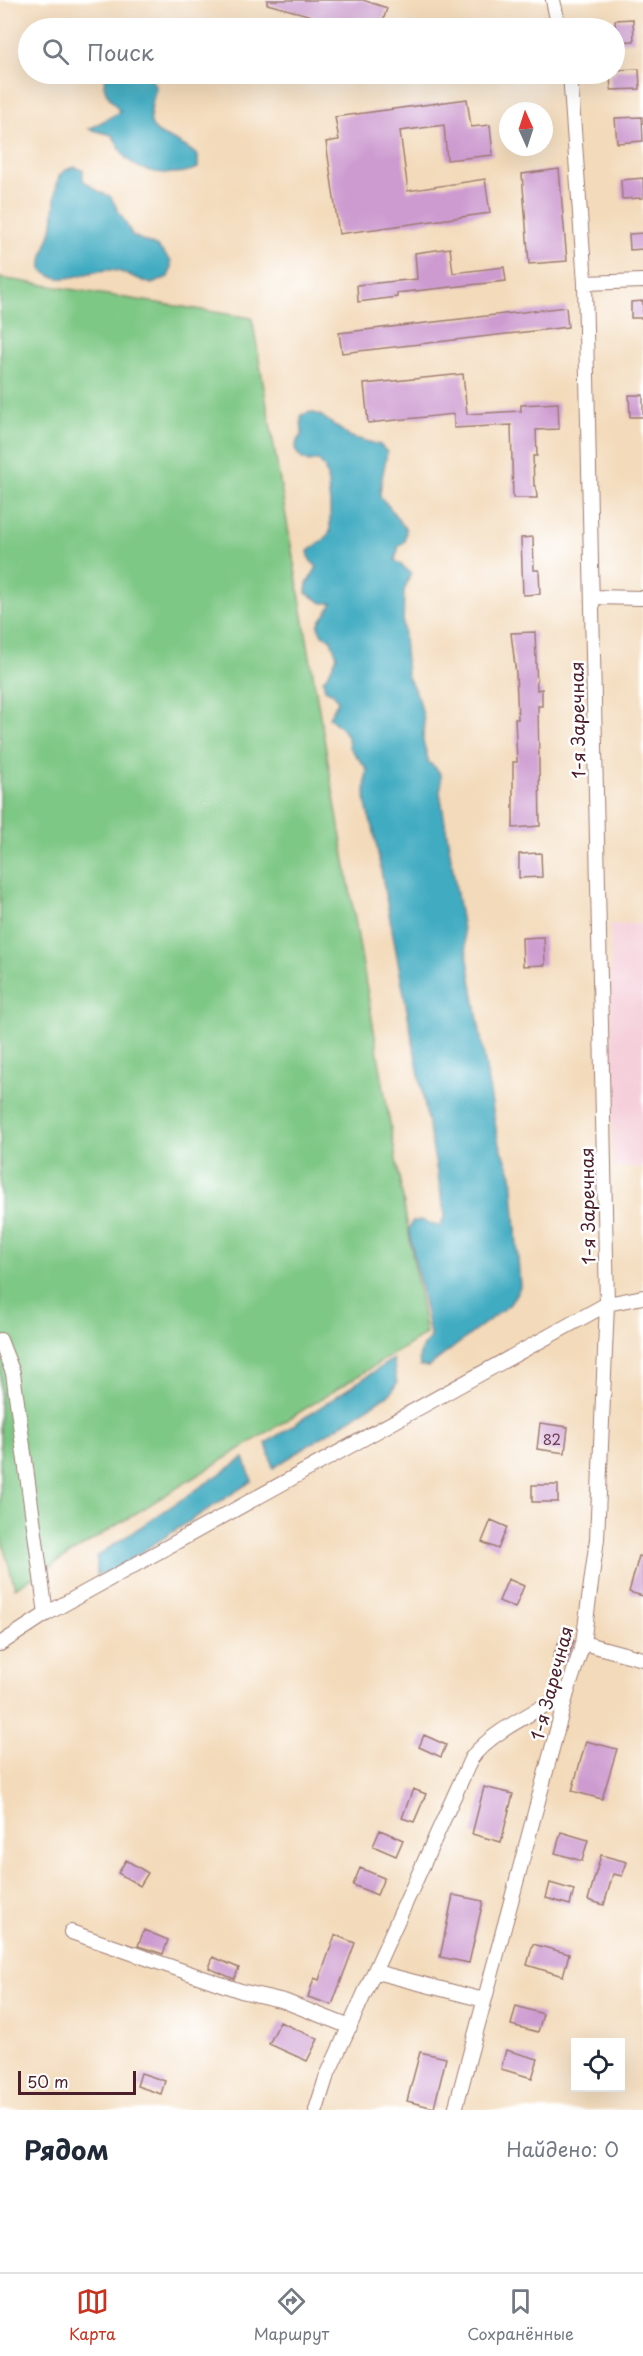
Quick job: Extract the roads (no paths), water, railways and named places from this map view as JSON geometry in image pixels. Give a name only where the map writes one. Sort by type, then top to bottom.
[{"type":"street","points":[[553,0],[558,18]]},
{"type":"street","name":"1-я Заречная","points":[[455,2110],[567,1693],[583,1643],[597,1539],[607,1304],[585,283],[571,84]]},
{"type":"street","points":[[585,283],[643,281]]},
{"type":"street","points":[[592,597],[643,598]]},
{"type":"street","points":[[0,1644],[46,1614],[607,1304],[643,1298]]},
{"type":"street","points":[[0,1340],[13,1373],[46,1614]]},
{"type":"street","points":[[583,1643],[643,1659]]},
{"type":"street","points":[[316,2110],[322,2089],[476,1752],[493,1738],[567,1693]]},
{"type":"street","points":[[71,1932],[241,1991],[284,2001],[350,2028]]},
{"type":"street","points":[[376,1972],[484,2001]]},
{"type":"water","points":[[104,84],[154,84],[156,88],[150,119],[153,127],[198,156],[198,168],[171,173],[142,169],[127,159],[112,135],[89,129],[120,112]]},
{"type":"water","points":[[74,167],[83,170],[83,180],[101,193],[110,196],[133,236],[158,247],[171,261],[168,277],[152,284],[111,270],[58,278],[42,270],[43,254],[51,234],[59,177],[67,169]]},
{"type":"water","points":[[311,412],[320,415],[351,437],[380,445],[387,452],[380,497],[406,529],[405,541],[399,546],[395,560],[411,573],[404,591],[403,625],[407,675],[419,699],[424,720],[423,741],[429,763],[437,769],[441,778],[440,792],[498,1140],[512,1175],[520,1287],[510,1304],[428,1367],[420,1366],[420,1351],[429,1340],[430,1334],[409,1230],[412,1222],[421,1220],[440,1227],[445,1215],[373,827],[366,806],[367,769],[349,747],[348,738],[343,730],[329,717],[338,701],[333,693],[325,689],[323,680],[337,656],[330,638],[322,635],[318,626],[332,603],[323,603],[306,593],[307,584],[317,567],[310,560],[308,551],[324,540],[330,532],[330,504],[324,467],[318,460],[309,462],[301,458],[295,450],[302,434],[301,415]]},
{"type":"water","points":[[393,1359],[397,1383],[391,1393],[273,1468],[266,1443]]},
{"type":"water","points":[[244,1458],[252,1481],[115,1569],[97,1575],[97,1556]]}]
